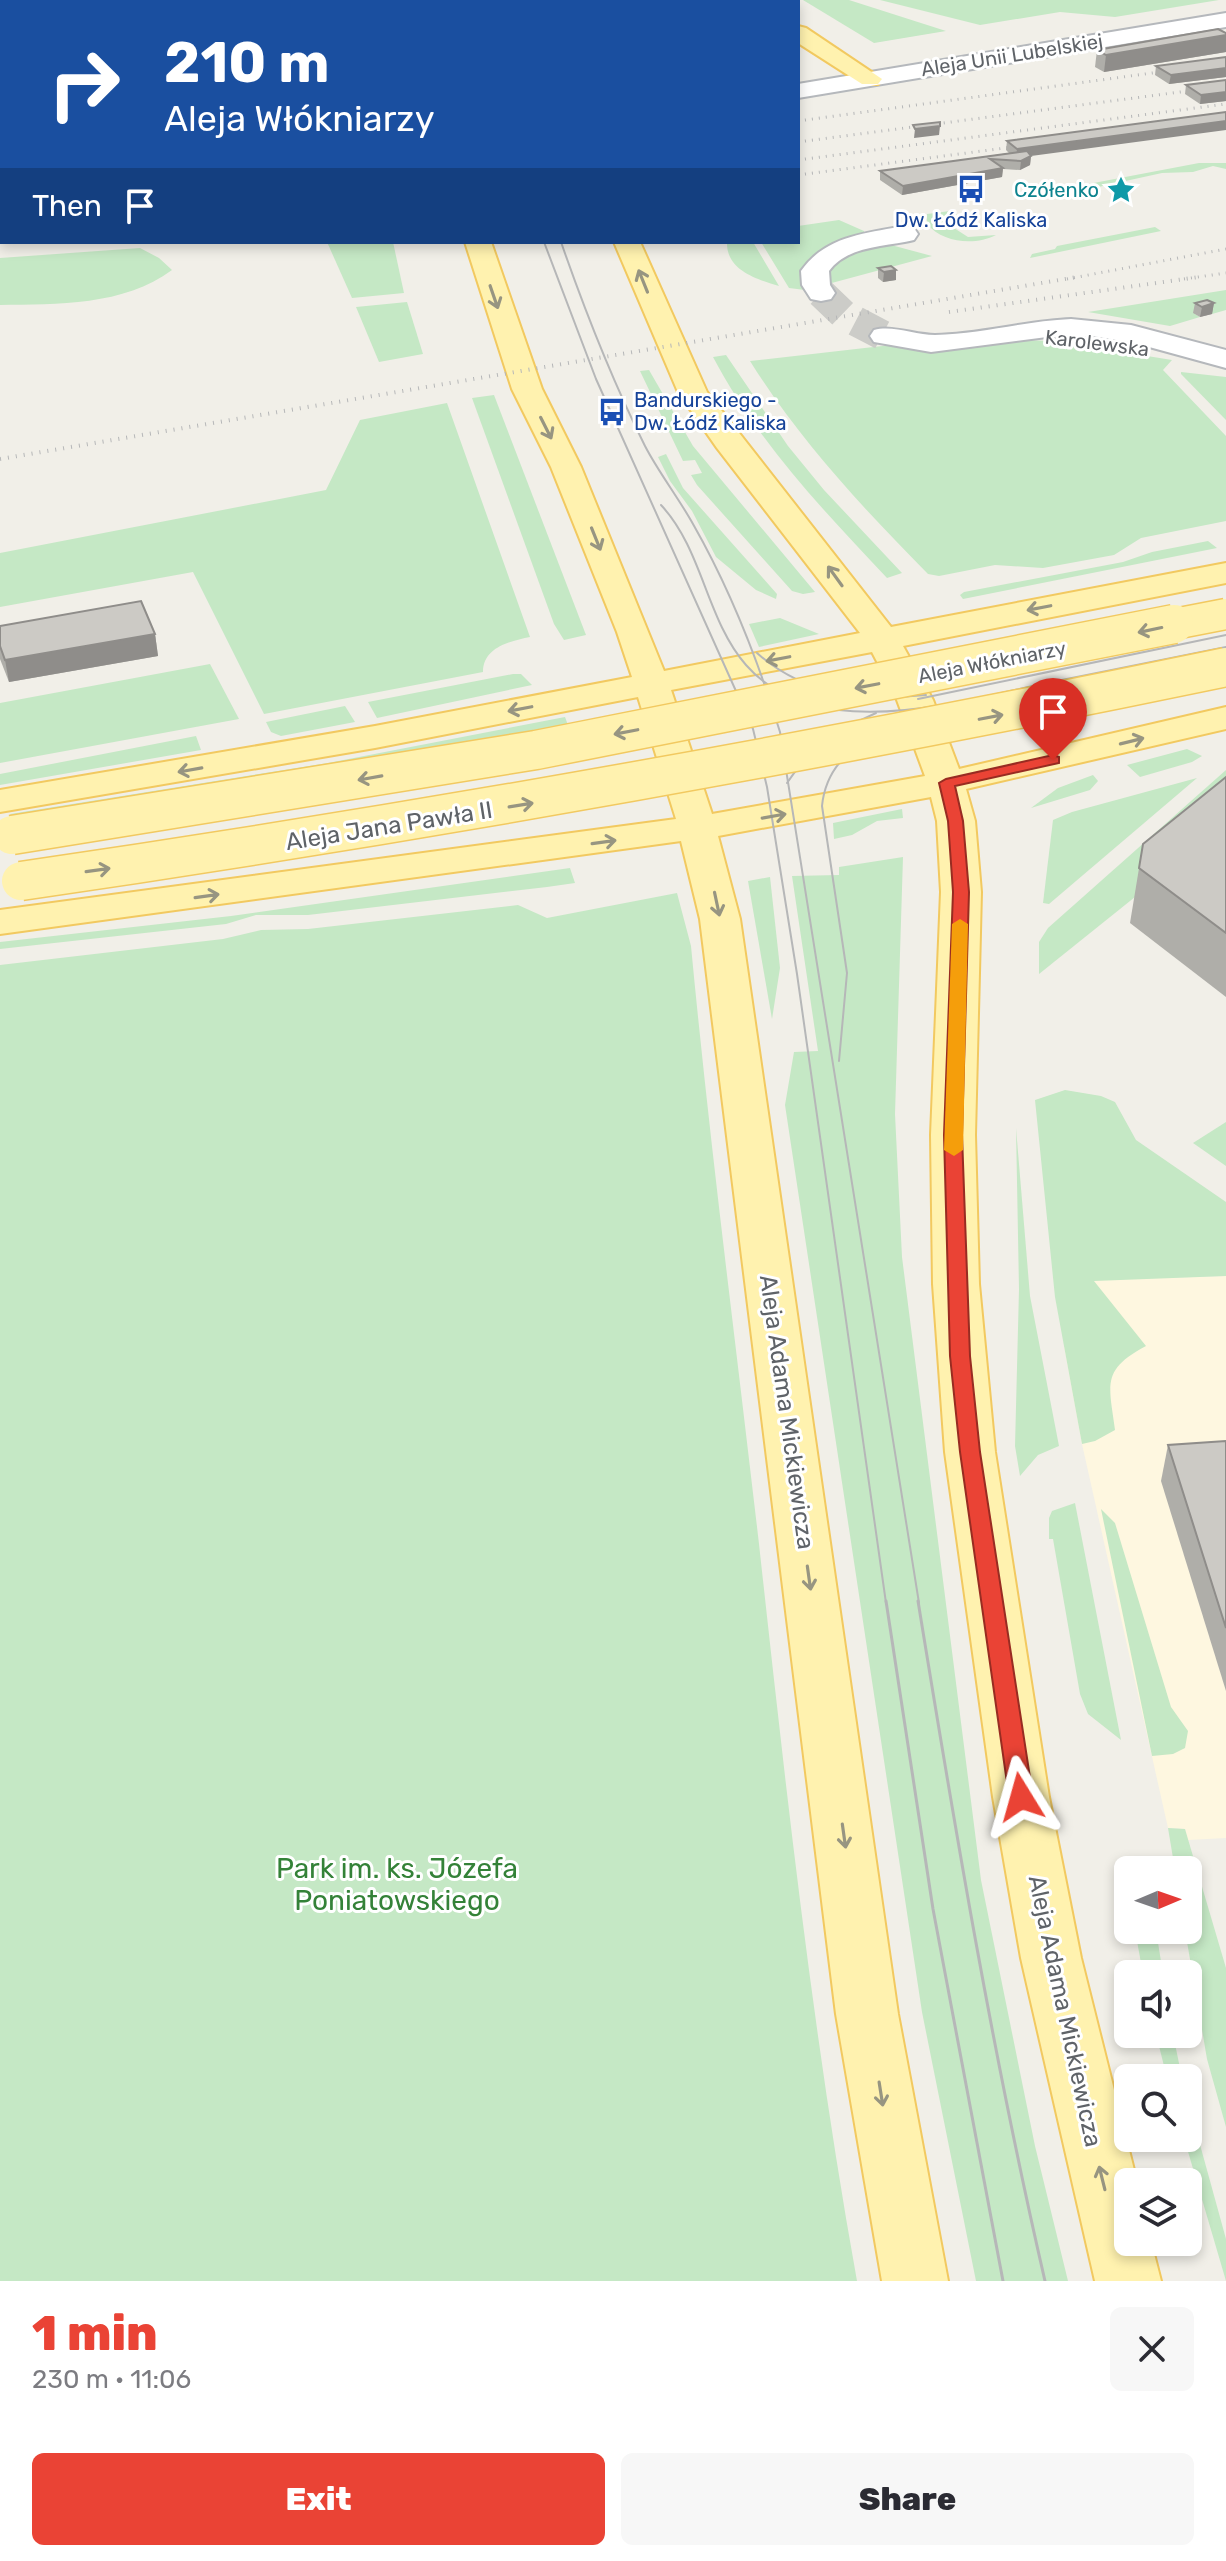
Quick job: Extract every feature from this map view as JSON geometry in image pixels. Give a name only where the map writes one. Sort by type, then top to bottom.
[{"type":"main road","points":[[800,34],[870,79]]},
{"type":"main road","name":"Aleja Adama Mickiewicza","points":[[479,244],[527,389],[566,467],[652,684],[697,828],[726,947],[867,2014],[915,2281]]},
{"type":"main road","name":"Aleja Adama Mickiewicza","points":[[628,244],[678,363],[707,414],[882,639],[913,697],[946,783],[956,821],[961,892],[953,1150],[960,1356],[970,1452],[1021,1797],[1048,1943],[1128,2281]]},
{"type":"main road","name":"Aleja Włókniarzy","points":[[4,824],[219,765],[1226,573]]},
{"type":"main road","name":"Aleja Włókniarzy","points":[[758,707],[1226,614]]},
{"type":"main road","name":"Aleja Jana Pawła II","points":[[11,882],[301,841],[777,759],[1226,667]]},
{"type":"main road","name":"Aleja Jana Pawła II","points":[[4,824],[292,792],[758,707]]},
{"type":"main road","points":[[0,922],[697,828],[946,783],[1226,718]]},
{"type":"street","name":"Aleja Unii Lubelskiej","points":[[800,91],[1226,20]]},
{"type":"street","points":[[821,293],[815,271],[825,258],[853,246],[905,234]]},
{"type":"street","name":"Karolewska","points":[[884,336],[922,344],[1002,336],[1057,337],[1140,350],[1192,351],[1226,359]]},
{"type":"shaded area","points":[[1226,1276],[1226,1838],[1188,1840],[1185,1829],[1168,1828],[1082,1444],[1064,1346],[1093,1280]]},
{"type":"green space","points":[[803,0],[849,0],[946,31],[874,43]]},
{"type":"green space","points":[[880,0],[1219,0],[1115,17],[1060,12],[980,25]]},
{"type":"green space","points":[[1199,163],[1226,163],[1226,169],[1213,166],[1193,172],[1162,173],[1089,189],[1083,185]]},
{"type":"green space","points":[[950,211],[959,216],[943,221],[968,237],[996,235],[979,241],[960,241],[942,235],[927,224],[927,214]]},
{"type":"green space","points":[[839,220],[864,231],[864,235],[818,252],[803,268],[801,278],[805,290],[789,288],[762,244],[800,244],[800,226]]},
{"type":"green space","points":[[1155,227],[1161,231],[1030,258],[1032,254],[1057,246]]},
{"type":"green space","points":[[328,244],[393,244],[404,293],[352,298]]},
{"type":"green space","points":[[727,244],[754,244],[779,286],[744,272],[731,260]]},
{"type":"green space","points":[[891,245],[932,256],[828,284],[830,267],[837,262],[859,251]]},
{"type":"green space","points":[[140,248],[159,258],[172,270],[133,291],[112,297],[67,303],[0,305],[0,258]]},
{"type":"green space","points":[[1226,290],[1226,310],[1212,314],[1205,310],[1195,314],[1200,317],[1170,326],[1088,312]]},
{"type":"green space","points":[[407,302],[423,354],[379,362],[356,307]]},
{"type":"green space","points":[[1018,340],[1054,341],[1172,360],[1163,370],[1226,436],[1226,521],[1141,538],[1114,555],[1043,568],[995,565],[939,576],[928,574],[833,472],[790,419],[750,361],[891,345],[956,350]]},
{"type":"green space","points":[[726,355],[788,446],[824,490],[902,573],[887,578],[792,474],[750,418],[713,357]]},
{"type":"green space","points":[[649,370],[693,446],[815,592],[803,594],[792,591],[697,485],[691,475],[702,473],[695,460],[683,461],[640,371]]},
{"type":"green space","points":[[1181,374],[1226,377],[1226,420]]},
{"type":"green space","points":[[494,395],[586,635],[564,640],[554,624],[472,398]]},
{"type":"green space","points":[[447,403],[530,637],[507,643],[493,651],[484,663],[483,672],[264,714],[193,572],[0,607],[0,553],[326,490],[360,420]]},
{"type":"green space","points":[[666,454],[683,488],[777,594],[776,599],[756,590],[716,557],[658,457]]},
{"type":"green space","points":[[1208,541],[1217,548],[963,599],[960,595],[1123,562],[1152,552]]},
{"type":"green space","points":[[780,618],[819,634],[759,647],[749,624]]},
{"type":"green space","points":[[210,664],[239,719],[0,763],[0,703]]},
{"type":"green space","points":[[521,674],[532,685],[377,718],[368,702]]},
{"type":"green space","points":[[345,706],[355,722],[281,736],[271,732],[266,722]]},
{"type":"green space","points":[[565,717],[568,725],[292,775],[13,818],[10,814],[328,763]]},
{"type":"green space","points":[[196,736],[201,750],[0,785],[0,774]]},
{"type":"green space","points":[[1187,749],[1202,756],[1192,762],[1140,777],[1127,765]]},
{"type":"green space","points":[[1226,770],[1226,824],[1039,974],[1039,942],[1048,928]]},
{"type":"green space","points":[[1093,775],[1098,781],[1090,790],[1031,808],[1058,788]]},
{"type":"green space","points":[[1197,778],[1049,904],[1043,903],[1053,820]]},
{"type":"green space","points":[[902,809],[903,818],[877,821],[852,835],[834,839],[833,823]]},
{"type":"green space","points":[[903,857],[895,1114],[902,1257],[981,1880],[1035,2146],[1068,2281],[976,2281],[922,2012],[785,1105],[794,1052],[818,1051],[792,876],[839,875],[839,867]]},
{"type":"green space","points":[[570,868],[575,883],[308,915],[256,915],[226,924],[0,949],[0,942],[231,916]]},
{"type":"green space","points":[[770,877],[780,968],[772,1019],[748,881]]},
{"type":"green space","name":"Park im. ks. Józefa Poniatowskiego","points":[[677,893],[691,946],[802,1913],[827,2098],[857,2281],[0,2281],[0,965],[223,939],[261,930],[308,929],[518,905],[547,918]]},
{"type":"green space","points":[[1065,1090],[1101,1096],[1115,1102],[1136,1140],[1226,1202],[1226,1276],[1094,1281],[1146,1346],[1121,1363],[1111,1380],[1115,1430],[1082,1444],[1055,1297],[1035,1100]]},
{"type":"green space","points":[[1226,1122],[1226,1166],[1193,1143]]},
{"type":"green space","points":[[1016,1128],[1030,1296],[1059,1446],[1038,1455],[1020,1476],[1015,1446],[1019,1289]]},
{"type":"green space","points":[[1075,1503],[1121,1740],[1088,1714],[1080,1694],[1053,1539],[1049,1539],[1052,1511]]},
{"type":"green space","points":[[1101,1509],[1115,1523],[1171,1707],[1188,1731],[1185,1748],[1173,1754],[1152,1756]]},
{"type":"green space","points":[[1168,1828],[1185,1829],[1193,1856],[1173,1856]]},
{"type":"green space","points":[[1202,1887],[1226,1968],[1226,2127],[1202,2030],[1202,1960],[1190,1960],[1187,1944],[1202,1944]]},
{"type":"green space","points":[[1138,1944],[1158,1944],[1161,1960],[1140,1960]]},
{"type":"green space","points":[[1160,2048],[1176,2048],[1179,2064],[1164,2064]]},
{"type":"green space","points":[[1188,2152],[1202,2152],[1226,2239],[1226,2281],[1202,2199],[1202,2168],[1193,2168]]},
{"type":"building","points":[[1218,29],[1226,35],[1106,55],[1097,50]]},
{"type":"building","points":[[1226,57],[1226,68],[1171,75],[1156,66]]},
{"type":"building","points":[[1226,80],[1226,92],[1201,95],[1186,85]]},
{"type":"building","points":[[1226,112],[1226,121],[1017,149],[1007,141]]},
{"type":"building","points":[[940,122],[940,126],[915,129],[913,125]]},
{"type":"building","points":[[1027,151],[1031,156],[1021,161],[990,159],[1003,168],[903,186],[880,171]]},
{"type":"building","points":[[891,266],[896,270],[884,272],[878,268]]},
{"type":"building","points":[[1207,300],[1214,303],[1202,307],[1195,303]]},
{"type":"building","points":[[141,601],[155,634],[5,660],[0,646],[0,626]]},
{"type":"building","points":[[1226,777],[1226,933],[1139,868],[1143,844]]},
{"type":"building","points":[[1226,1441],[1226,1628],[1168,1445]]},
{"type":"tunnel","points":[[821,293],[844,315],[884,336]]},
{"type":"tram line","points":[[545,244],[596,379],[753,729],[767,787],[797,974],[886,1603]]},
{"type":"tram line","points":[[562,244],[633,421],[650,456],[706,549],[731,599],[762,678]]},
{"type":"tram line","points":[[661,505],[686,543],[733,647],[746,665],[762,678]]},
{"type":"tram line","points":[[918,699],[1226,635]]},
{"type":"tram line","points":[[762,678],[776,690],[811,705],[849,711],[890,711],[932,707],[1226,647]]},
{"type":"tram line","points":[[757,653],[795,679],[815,687],[858,696],[926,695]]},
{"type":"tram line","points":[[762,678],[780,732],[788,782]]},
{"type":"tram line","points":[[788,782],[826,741],[876,713]]},
{"type":"tram line","points":[[839,1061],[847,973],[822,806],[826,786],[835,769],[861,744],[932,714]]},
{"type":"tram line","points":[[788,782],[919,1603]]},
{"type":"tram line","points":[[886,1601],[933,1909],[1003,2281]]},
{"type":"tram line","points":[[918,1601],[992,2027],[1045,2281]]},
{"type":"railway","points":[[800,121],[1226,63]]},
{"type":"railway","points":[[800,142],[1226,86]]},
{"type":"railway","points":[[800,160],[1226,104]]},
{"type":"railway","points":[[800,175],[1028,145]]},
{"type":"railway","points":[[1067,279],[1226,249]]},
{"type":"railway","points":[[1184,279],[1226,273]]},
{"type":"railway","points":[[0,459],[1077,277]]},
{"type":"railway","points":[[949,312],[1199,277]]},
{"type":"slow traffic","points":[[954,1150],[960,924]]},
{"type":"place","name":"Dw. Łódź Kaliska","points":[[971,189]]},
{"type":"place","name":"Czółenko","points":[[1121,190]]},
{"type":"place","name":"Bandurskiego - Dw. Łódź Kaliska","points":[[612,412]]},
{"type":"route","points":[[1021,1797],[970,1452],[960,1356],[953,1135],[961,892],[956,821],[946,783],[1053,760]]}]
